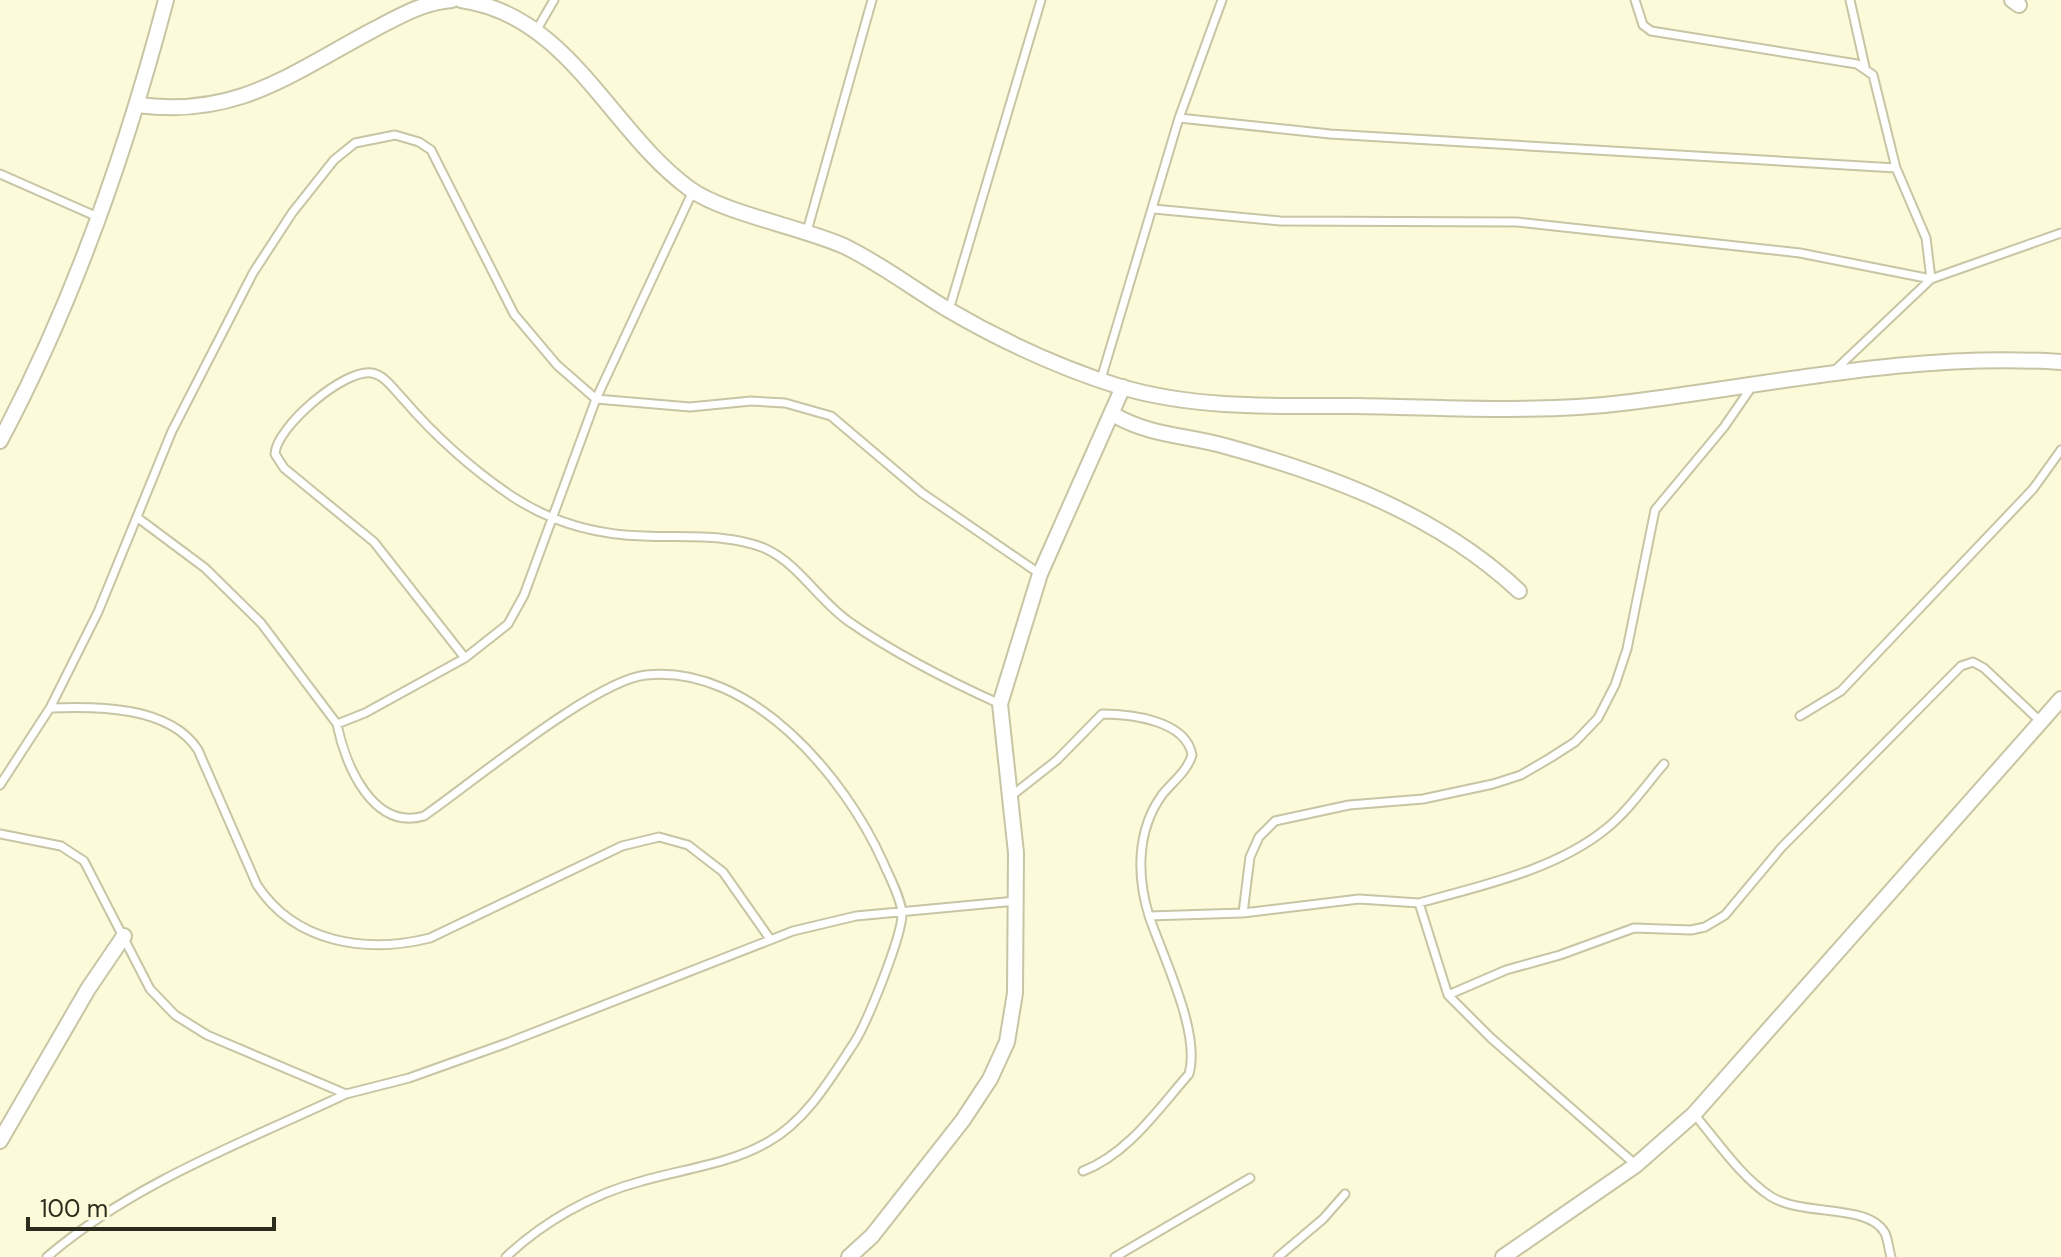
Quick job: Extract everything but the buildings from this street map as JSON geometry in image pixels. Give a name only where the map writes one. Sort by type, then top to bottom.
[{"type":"street","points":[[0,441],[62,311],[100,218],[138,105],[166,0]]},
{"type":"street","points":[[138,105],[199,108],[251,96],[406,12],[452,0]]},
{"type":"street","points":[[461,0],[488,6],[536,31],[574,63],[653,158],[693,191],[807,231],[888,269],[949,310],[1032,351],[1123,387],[1241,406],[1521,410],[1629,402],[1833,372],[1998,357],[2061,362]]},
{"type":"street","points":[[849,1257],[881,1224],[963,1120],[990,1079],[1007,1042],[1015,993],[1016,901],[1010,797],[1000,704],[1040,574],[1114,415],[1123,387]]},
{"type":"street","points":[[1114,415],[1153,433],[1203,440],[1309,469],[1388,503],[1489,563],[1519,591]]},
{"type":"street","points":[[1503,1257],[1636,1165],[1694,1114],[2061,699]]},
{"type":"street","points":[[0,1141],[88,989],[124,936]]},
{"type":"lane","points":[[536,31],[554,0]]},
{"type":"lane","points":[[807,231],[872,0]]},
{"type":"lane","points":[[949,310],[1041,0]]},
{"type":"lane","points":[[1101,379],[1179,118],[1222,0]]},
{"type":"lane","points":[[1635,0],[1643,25],[1651,31],[1865,67]]},
{"type":"lane","points":[[1850,0],[1865,67],[1873,75],[1896,168],[1926,238],[1931,279]]},
{"type":"lane","points":[[1179,118],[1330,134],[1896,168]]},
{"type":"lane","points":[[0,785],[50,708],[138,518],[172,431],[253,273],[334,160],[355,143],[377,136],[406,137],[431,150],[514,314],[557,365],[596,399],[690,407],[751,401],[785,403],[831,416],[922,493],[1040,574]]},
{"type":"lane","points":[[0,174],[100,218]]},
{"type":"lane","points":[[337,724],[365,713],[465,658],[508,624],[524,595],[596,399],[693,191]]},
{"type":"lane","points":[[1154,209],[1280,221],[1517,222],[1800,253],[1931,279]]},
{"type":"lane","points":[[1833,372],[1931,279],[2061,233]]},
{"type":"lane","points":[[465,658],[374,542],[284,468],[275,454],[279,437],[304,410],[352,376],[373,373],[385,380],[460,456],[512,496],[550,518],[587,531],[642,536],[694,536],[746,542],[767,549],[782,557],[814,593],[850,623],[959,686],[1000,704]]},
{"type":"lane","points":[[1243,913],[1250,857],[1259,837],[1275,821],[1349,805],[1423,799],[1493,784],[1521,775],[1575,742],[1598,718],[1615,685],[1627,649],[1655,510],[1724,427],[1754,383]]},
{"type":"lane","points":[[1800,716],[1841,691],[2033,489],[2061,450]]},
{"type":"lane","points":[[138,518],[205,568],[261,623],[337,724],[341,742],[377,808],[390,816],[411,820],[424,816],[581,704],[622,680],[648,675],[679,676],[713,684],[769,714],[824,767],[868,830],[902,913],[883,980],[857,1039],[800,1119],[769,1142],[743,1153],[599,1196],[534,1234],[506,1257]]},
{"type":"lane","points":[[1448,995],[1494,974],[1634,928],[1691,930],[1725,915],[1781,848],[1961,666],[1973,662],[1984,668],[2041,722]]},
{"type":"lane","points":[[50,708],[133,712],[186,733],[198,750],[257,885],[269,904],[297,927],[327,938],[365,945],[400,945],[430,938],[622,846],[659,837],[688,845],[723,872],[770,939]]},
{"type":"lane","points":[[1010,797],[1057,760],[1102,714],[1145,718],[1185,739],[1191,751],[1191,761],[1161,797],[1148,821],[1139,883],[1179,1001],[1192,1062],[1189,1074],[1137,1133],[1100,1163],[1083,1171]]},
{"type":"lane","points":[[1149,916],[1243,913],[1359,899],[1419,903],[1485,884],[1589,842],[1624,811],[1664,764]]},
{"type":"lane","points":[[0,834],[72,851],[94,874],[150,989],[175,1015],[207,1035],[346,1094]]},
{"type":"lane","points":[[47,1257],[97,1216],[218,1154],[346,1094],[409,1078],[507,1043],[770,939],[856,916],[1016,901]]},
{"type":"lane","points":[[1419,903],[1448,995],[1491,1038],[1636,1165]]},
{"type":"lane","points":[[1694,1114],[1748,1177],[1768,1195],[1798,1208],[1851,1213],[1871,1220],[1885,1233],[1891,1257]]},
{"type":"lane","points":[[1115,1257],[1250,1178]]},
{"type":"lane","points":[[1278,1257],[1315,1227],[1345,1194]]}]
